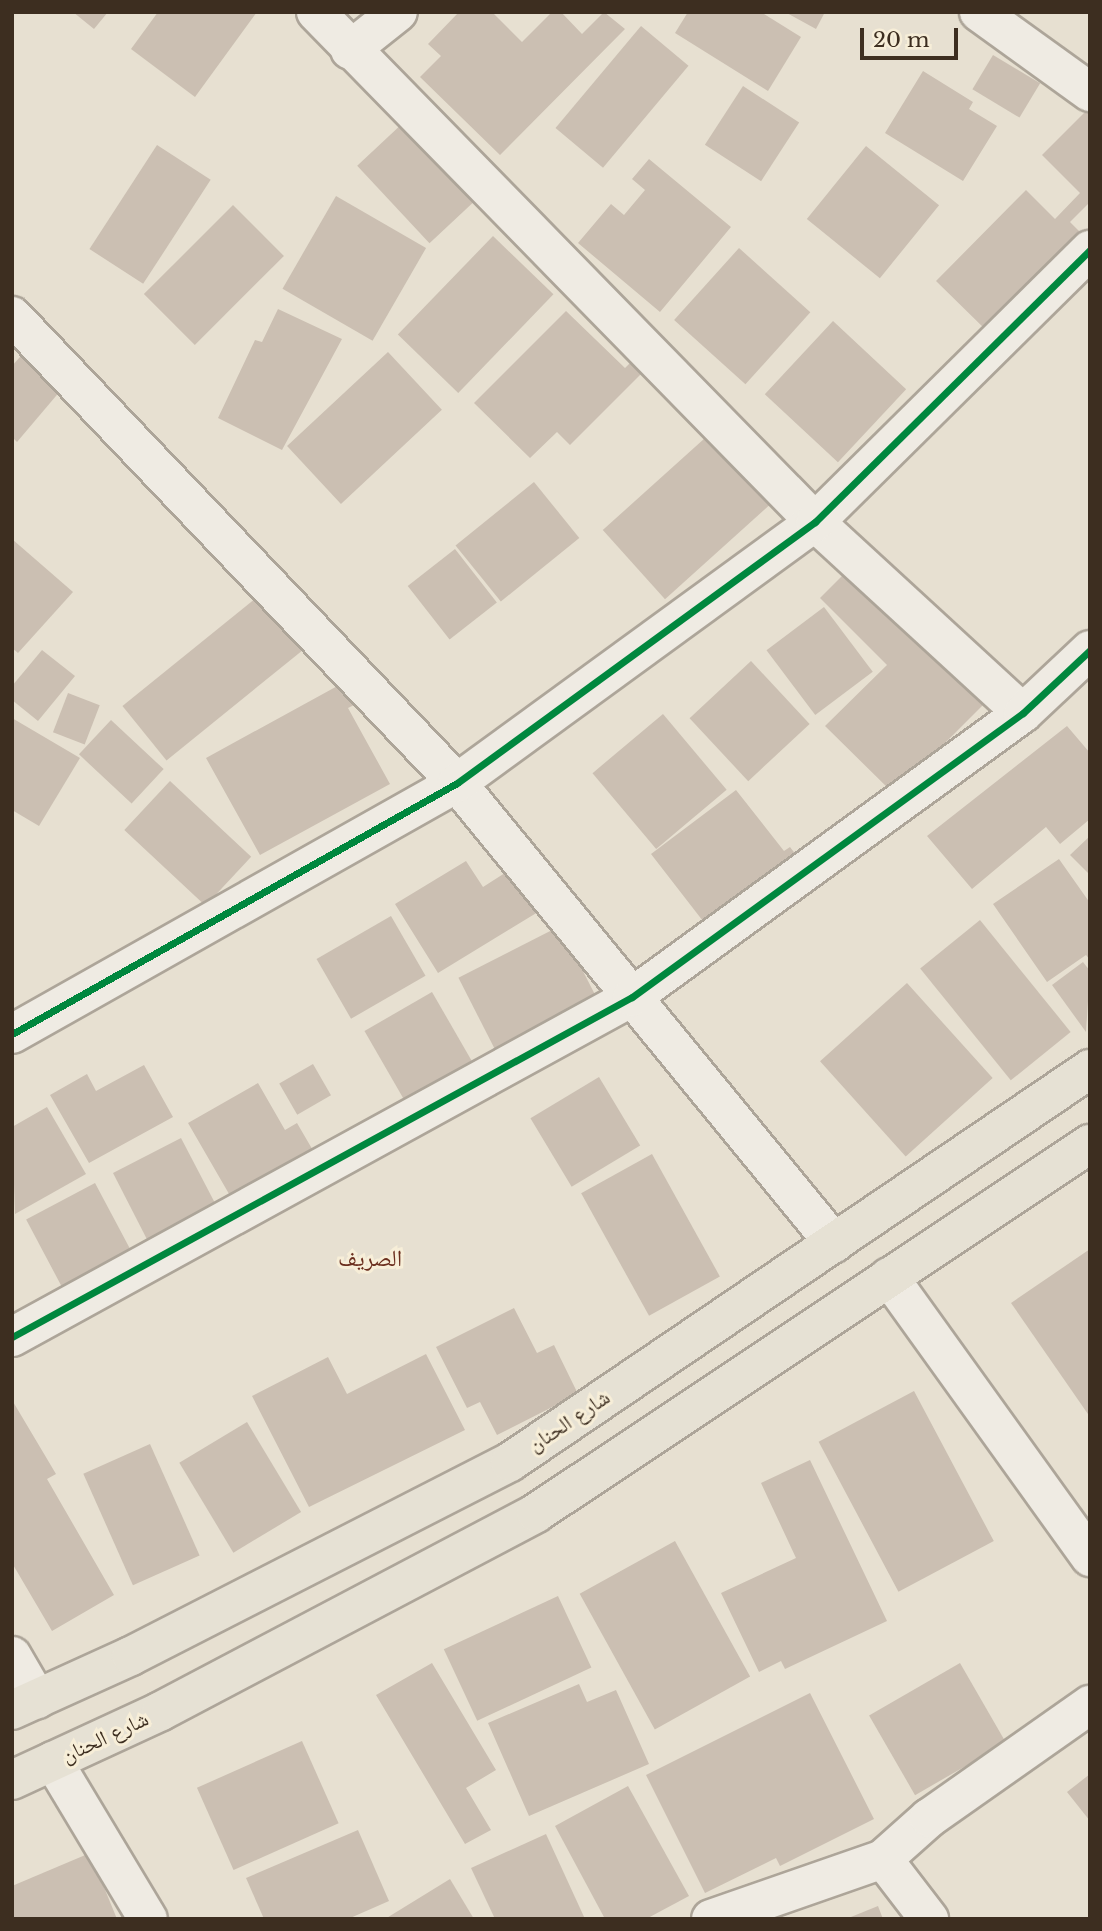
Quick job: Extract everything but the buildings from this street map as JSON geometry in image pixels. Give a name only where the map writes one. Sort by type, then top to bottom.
[{"type":"main road","name":"شارع الحنان","points":[[24,1705],[509,1462],[1090,1069]]},
{"type":"main road","name":"شارع الحنان","points":[[12,1780],[161,1711],[536,1513],[1090,1144]]},
{"type":"street","points":[[316,12],[350,50],[815,522],[1023,713]]},
{"type":"street","points":[[350,50],[398,12]]},
{"type":"street","points":[[979,12],[1090,92]]},
{"type":"street","points":[[12,1034],[457,783],[815,522],[1090,250]]},
{"type":"street","points":[[12,316],[457,783],[834,1243]]},
{"type":"street","points":[[12,1337],[632,997],[1023,713],[1090,650]]},
{"type":"street","points":[[890,1277],[1090,1557]]},
{"type":"street","points":[[12,1656],[24,1705]]},
{"type":"street","points":[[710,1919],[883,1859],[929,1818],[1090,1705]]},
{"type":"street","points":[[53,1761],[148,1919]]},
{"type":"street","points":[[883,1859],[929,1919]]},
{"type":"cycle path","points":[[12,1034],[457,783],[815,522],[1090,250]]},
{"type":"cycle path","points":[[12,1337],[632,997],[1023,713],[1090,650]]},
{"type":"district","name":"الصريف","points":[[370,1258]]}]
